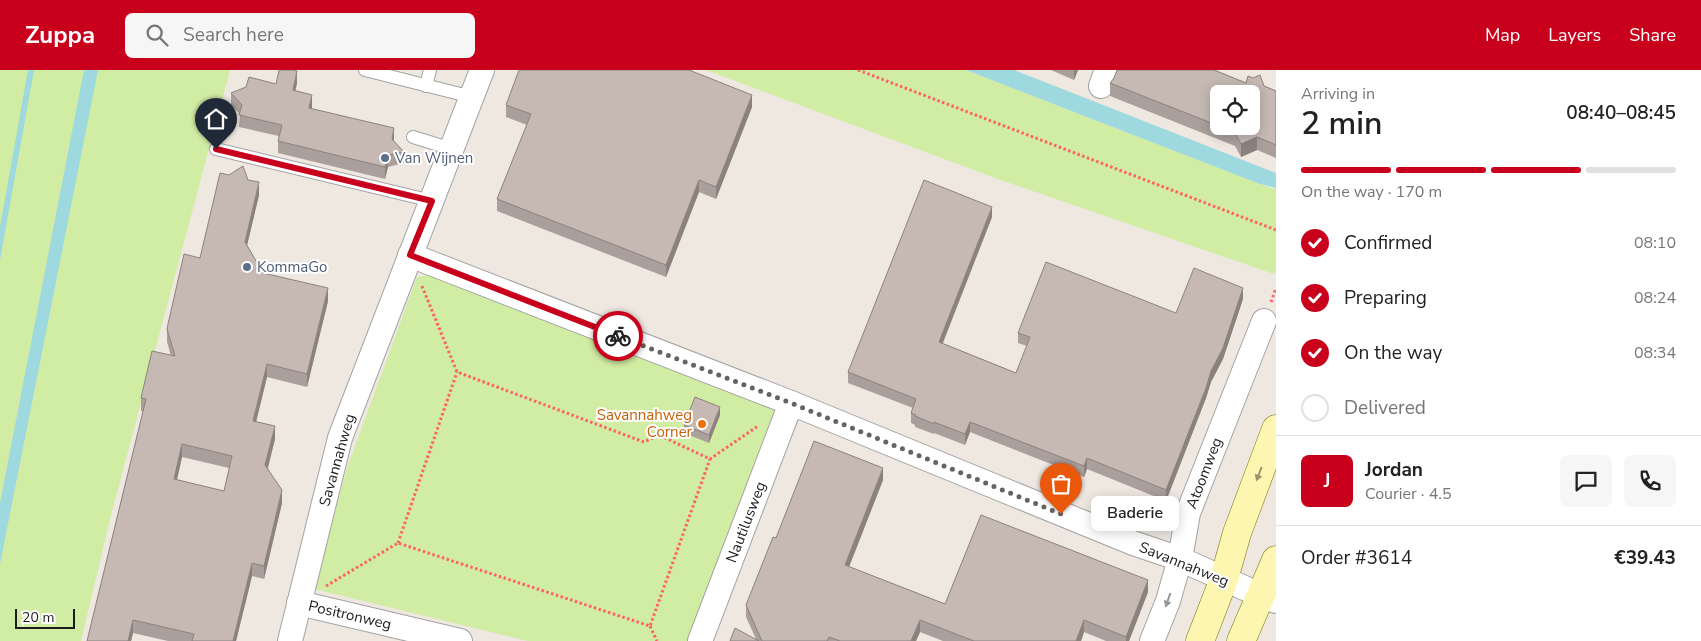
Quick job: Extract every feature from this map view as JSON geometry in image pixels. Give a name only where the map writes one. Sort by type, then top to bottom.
[{"type":"main road","points":[[1200,641],[1224,579],[1237,533],[1276,429]]},
{"type":"main road","points":[[1241,641],[1268,598],[1276,560]]},
{"type":"street","name":"Savannahweg","points":[[290,641],[340,438],[482,70]]},
{"type":"street","name":"Savannahweg","points":[[410,255],[791,403],[1133,543],[1180,559],[1268,598]]},
{"type":"street","name":"Atoomweg","points":[[1152,641],[1168,601],[1180,559],[1188,513],[1270,318]]},
{"type":"street","name":"Nautilusweg","points":[[700,641],[791,403]]},
{"type":"street","name":"Positronweg","points":[[299,603],[460,641]]},
{"type":"lane","points":[[365,70],[472,97]]},
{"type":"lane","points":[[426,86],[430,70]]},
{"type":"lane","points":[[413,137],[452,149]]},
{"type":"lane","points":[[216,149],[432,201]]},
{"type":"path","points":[[858,70],[1276,230]]},
{"type":"path","points":[[299,603],[398,543],[457,372],[410,255]]},
{"type":"path","points":[[457,372],[644,442],[659,435],[710,459]]},
{"type":"path","points":[[657,641],[650,626],[710,459],[759,426]]},
{"type":"path","points":[[398,543],[650,626]]},
{"type":"green space","points":[[0,70],[230,70],[111,515],[81,641],[0,641]]},
{"type":"green space","points":[[706,70],[966,70],[1273,189],[1276,188],[1276,272],[1274,274],[998,179]]},
{"type":"green space","points":[[433,274],[780,408],[688,641],[528,641],[314,589],[347,468],[417,277]]},
{"type":"water","points":[[28,70],[34,70],[0,260],[0,227]]},
{"type":"water","points":[[84,70],[98,70],[0,564],[0,503]]},
{"type":"water","points":[[966,70],[1014,70],[1276,173],[1276,188],[1260,184]]},
{"type":"building","points":[[279,70],[297,71],[293,90],[312,95],[309,108],[394,128],[392,139],[404,152],[388,155],[385,167],[278,141],[282,125],[239,115],[242,105],[231,93],[246,87],[249,77],[276,84]]},
{"type":"building","points":[[519,70],[689,70],[752,95],[716,187],[699,180],[666,265],[497,199],[531,114],[506,105]]},
{"type":"building","points":[[1117,70],[1214,70],[1246,83],[1248,76],[1253,78],[1260,75],[1264,86],[1276,91],[1276,145],[1257,137],[1241,144],[1236,135],[1260,135],[1260,85],[1210,85],[1210,122],[1110,83]]},
{"type":"building","points":[[243,166],[248,180],[259,182],[245,242],[263,273],[328,288],[307,374],[267,364],[253,421],[275,426],[265,465],[282,490],[264,566],[252,563],[233,641],[192,641],[194,634],[133,620],[128,641],[87,641],[146,399],[141,398],[152,351],[175,356],[167,329],[184,254],[200,258],[220,173],[229,175]],"holes":[[[182,444],[232,456],[224,491],[174,479]]]},
{"type":"building","points":[[924,180],[992,207],[939,342],[1016,373],[1030,337],[1018,333],[1046,262],[1176,313],[1194,268],[1243,288],[1223,348],[1211,371],[1166,490],[1087,458],[1084,466],[970,422],[965,434],[934,422],[934,424],[911,413],[916,399],[848,372]]},
{"type":"building","points":[[695,397],[720,407],[709,435],[684,425]]},
{"type":"building","points":[[814,441],[883,468],[845,565],[945,604],[981,515],[1148,580],[1126,637],[1084,620],[1076,641],[974,641],[920,620],[911,641],[840,641],[829,637],[827,641],[762,641],[746,605],[773,537],[776,538]]},
{"type":"building","points":[[735,628],[759,641],[730,641]]},
{"type":"way so far","points":[[618,336],[791,403],[1061,514]]},
{"type":"place","name":"Van Wijnen","points":[[385,158]]},
{"type":"place","name":"KommaGo","points":[[247,267]]},
{"type":"place","name":"Savannahweg Corner","points":[[702,424]]},
{"type":"place","name":"Baderie","points":[[1061,514]]},
{"type":"route","points":[[216,149],[432,201],[410,255],[618,336]]}]
